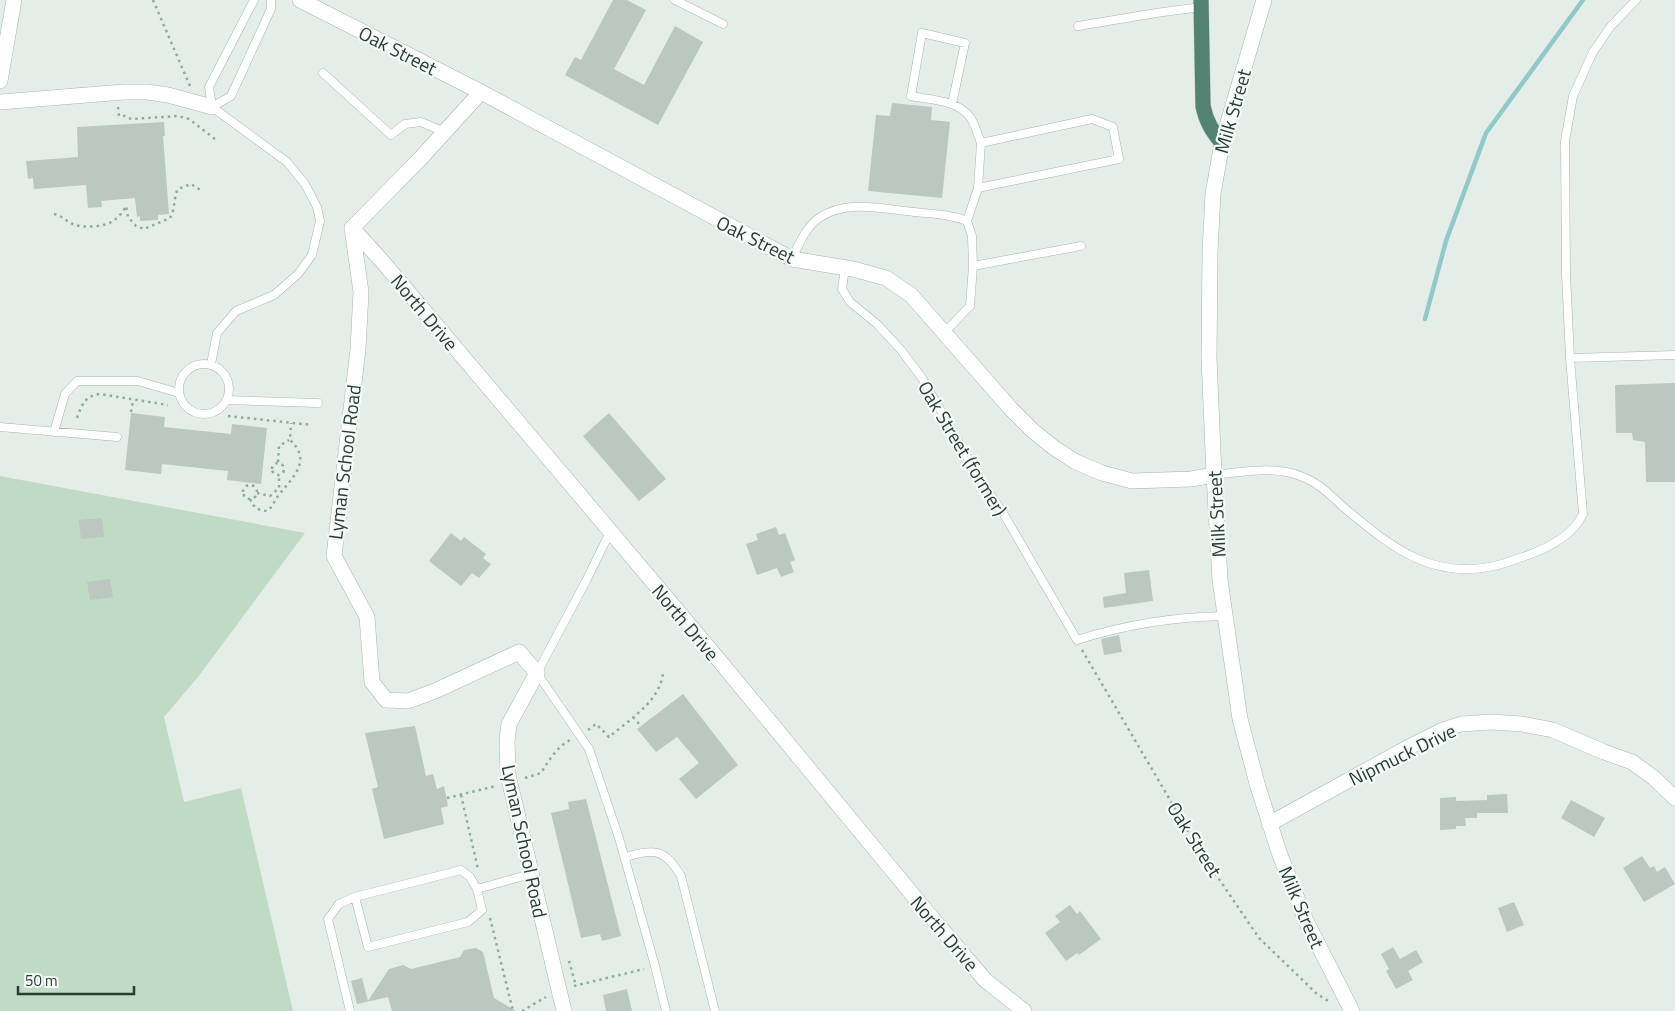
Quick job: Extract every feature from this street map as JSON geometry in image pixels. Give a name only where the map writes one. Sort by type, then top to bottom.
[{"type":"highway","points":[[1201,4],[1203,106],[1206,119],[1222,143]]},
{"type":"street","points":[[0,82],[14,0]]},
{"type":"street","name":"Oak Street","points":[[300,0],[481,92],[792,260],[846,268],[886,278],[911,294],[1011,409],[1032,430],[1052,448],[1076,462],[1102,473],[1132,481],[1191,479],[1214,475]]},
{"type":"street","name":"Milk Street","points":[[1264,0],[1222,143],[1213,194],[1210,244],[1209,358],[1220,580],[1240,719],[1269,824],[1306,921],[1350,1007]]},
{"type":"street","points":[[0,102],[116,92],[147,92],[212,107]]},
{"type":"street","points":[[352,228],[481,92]]},
{"type":"street","name":"North Drive","points":[[352,228],[719,660],[985,980],[1024,1011]]},
{"type":"street","name":"Lyman School Road","points":[[352,228],[361,292],[358,349],[334,556],[367,617],[372,682],[386,700],[408,701],[435,691],[519,652],[537,674],[509,724],[506,758],[509,783],[564,1011]]},
{"type":"street","name":"Nipmuck Drive","points":[[1269,824],[1443,730],[1461,724],[1491,722],[1522,724],[1553,730],[1632,762],[1654,778],[1675,798]]},
{"type":"lane","points":[[211,364],[217,333],[236,311],[274,295],[298,274],[312,255],[320,222],[317,207],[305,184],[287,162],[212,107],[209,87],[254,0]]},
{"type":"lane","points":[[212,107],[231,96],[271,9],[271,0]]},
{"type":"lane","points":[[675,0],[723,24]]},
{"type":"lane","points":[[1214,475],[1252,471],[1280,470],[1292,472],[1318,484],[1383,539],[1416,559],[1437,566],[1475,569],[1498,565],[1528,555],[1556,541],[1569,533],[1580,522],[1583,514],[1570,358],[1566,274],[1565,141],[1573,96],[1593,52],[1612,26],[1636,0]]},
{"type":"lane","points":[[1078,26],[1201,4]]},
{"type":"lane","points":[[945,332],[970,306],[973,266],[972,236],[967,221],[978,188],[981,143],[971,118],[963,110],[952,104],[911,96],[922,33],[965,43],[952,104]]},
{"type":"lane","points":[[323,73],[391,134],[404,124],[421,122],[445,132]]},
{"type":"lane","points":[[978,188],[1119,159],[1112,127],[1092,119],[981,143]]},
{"type":"lane","points":[[792,260],[806,230],[818,218],[832,211],[851,207],[873,207],[941,214],[967,221]]},
{"type":"lane","points":[[973,266],[1081,246]]},
{"type":"lane","name":"Oak Street (former)","points":[[846,268],[842,289],[850,302],[877,324],[901,350],[922,378],[1077,640]]},
{"type":"lane","points":[[1570,358],[1675,355]]},
{"type":"lane","points":[[202,363],[211,364],[223,372],[227,378],[229,385],[227,400],[216,411],[200,414],[186,407],[179,393],[179,384],[182,376],[194,365],[202,363]]},
{"type":"lane","points":[[54,432],[65,394],[77,381],[138,381],[179,393]]},
{"type":"lane","points":[[227,400],[318,403]]},
{"type":"lane","points":[[0,428],[116,437]]},
{"type":"lane","points":[[610,532],[586,582],[537,674],[589,749],[625,857],[666,1011]]},
{"type":"lane","points":[[1077,640],[1132,625],[1224,616]]},
{"type":"lane","points":[[625,857],[643,852],[658,852],[672,861],[681,876],[715,1011]]},
{"type":"lane","points":[[350,1011],[328,919],[339,904],[355,897],[461,870],[470,877],[477,888],[482,910],[468,922],[368,947],[355,897]]},
{"type":"lane","points":[[477,888],[531,874]]},
{"type":"path","points":[[153,0],[192,92],[189,101]]},
{"type":"path","points":[[116,92],[119,116],[131,119],[178,116],[188,119],[215,139]]},
{"type":"path","points":[[54,214],[82,227],[113,222],[122,214],[126,206],[128,217],[136,226],[144,229],[170,218],[174,212],[178,189],[191,184],[202,191]]},
{"type":"path","points":[[77,418],[84,400],[92,395],[100,394],[168,405]]},
{"type":"path","points":[[131,412],[133,400]]},
{"type":"path","points":[[228,416],[312,425]]},
{"type":"path","points":[[290,440],[292,423]]},
{"type":"path","points":[[279,475],[273,473],[272,469],[274,464],[278,462],[280,446],[290,440]]},
{"type":"path","points":[[257,493],[256,488],[252,485],[245,486],[243,490],[243,494],[250,499],[253,507],[258,510],[267,511],[272,508],[276,498],[293,479],[300,464],[300,453],[296,445],[290,440]]},
{"type":"path","points":[[278,462],[283,465],[284,469],[283,473],[279,475]]},
{"type":"path","points":[[257,493],[270,496],[275,492],[279,488],[279,475]]},
{"type":"path","points":[[250,499],[255,497],[257,493]]},
{"type":"path","name":"Oak Street","points":[[1077,640],[1200,851],[1259,938],[1317,995],[1327,1001],[1350,1007]]},
{"type":"path","points":[[522,770],[524,778],[541,774],[550,759],[564,744],[596,724],[609,737],[634,717],[655,695],[663,674]]},
{"type":"path","points":[[634,717],[641,726]]},
{"type":"path","points":[[446,798],[509,783]]},
{"type":"path","points":[[569,958],[576,986]]},
{"type":"path","points":[[522,1011],[559,990],[655,966]]},
{"type":"green space","points":[[0,476],[305,533],[198,677],[164,717],[184,802],[241,788],[293,1011],[0,1011]]},
{"type":"building","points":[[613,0],[627,0],[646,10],[614,69],[644,85],[675,26],[703,42],[658,125],[565,75],[575,57],[581,60]]},
{"type":"building","points":[[892,103],[932,107],[931,120],[950,122],[942,198],[868,191],[876,115],[890,116]]},
{"type":"building","points":[[164,122],[165,136],[163,136],[169,214],[158,215],[158,220],[140,221],[140,216],[137,217],[135,198],[101,201],[102,207],[88,208],[86,185],[34,189],[33,178],[28,179],[26,161],[78,157],[77,127]]},
{"type":"building","points":[[1675,383],[1675,482],[1646,482],[1645,442],[1633,440],[1632,433],[1616,433],[1615,385]]},
{"type":"building","points":[[131,413],[165,417],[164,427],[231,434],[232,424],[267,428],[261,484],[227,480],[228,471],[162,464],[161,474],[125,470]]},
{"type":"building","points":[[609,413],[666,479],[639,501],[583,436]]},
{"type":"building","points":[[102,518],[104,537],[81,539],[79,520]]},
{"type":"building","points":[[776,527],[779,535],[785,533],[795,560],[790,562],[794,572],[781,577],[777,568],[757,575],[746,544],[758,540],[756,534]]},
{"type":"building","points":[[451,533],[461,541],[464,537],[486,554],[483,558],[491,564],[479,578],[472,573],[461,586],[429,561]]},
{"type":"building","points":[[1149,570],[1153,601],[1104,608],[1103,597],[1126,593],[1124,573]]},
{"type":"building","points":[[110,579],[113,597],[90,600],[87,582]]},
{"type":"building","points":[[1119,635],[1122,652],[1104,655],[1101,639]]},
{"type":"building","points":[[683,694],[738,765],[696,799],[679,779],[699,763],[677,737],[656,752],[637,729]]},
{"type":"building","points":[[415,726],[426,776],[433,774],[437,789],[444,786],[448,806],[441,808],[444,824],[384,839],[372,789],[378,787],[365,733]]},
{"type":"building","points":[[1507,794],[1508,813],[1477,813],[1477,818],[1465,818],[1466,826],[1456,826],[1456,829],[1440,830],[1440,798],[1456,797],[1456,801],[1487,800],[1487,795]]},
{"type":"building","points":[[586,799],[621,936],[602,941],[600,934],[581,938],[551,813],[569,809],[568,802]]},
{"type":"building","points":[[1571,800],[1605,818],[1594,837],[1561,818]]},
{"type":"building","points":[[1642,856],[1650,868],[1654,866],[1657,872],[1665,867],[1675,884],[1644,902],[1623,868]]},
{"type":"building","points":[[1514,902],[1524,925],[1507,932],[1498,908]]},
{"type":"building","points":[[1070,905],[1077,914],[1080,911],[1101,939],[1079,955],[1077,953],[1066,961],[1045,933],[1060,922],[1055,916]]},
{"type":"building","points":[[1393,947],[1400,959],[1416,950],[1423,962],[1408,971],[1413,980],[1396,989],[1386,971],[1389,969],[1381,954]]},
{"type":"building","points":[[476,948],[483,952],[494,998],[516,1011],[392,1011],[388,997],[357,1004],[351,981],[362,978],[368,1001],[389,969],[403,965],[411,969],[460,957],[464,950]]},
{"type":"building","points":[[627,989],[632,1011],[606,1011],[603,995]]},
{"type":"waterway","points":[[1425,319],[1446,241],[1486,133],[1583,0]]}]
